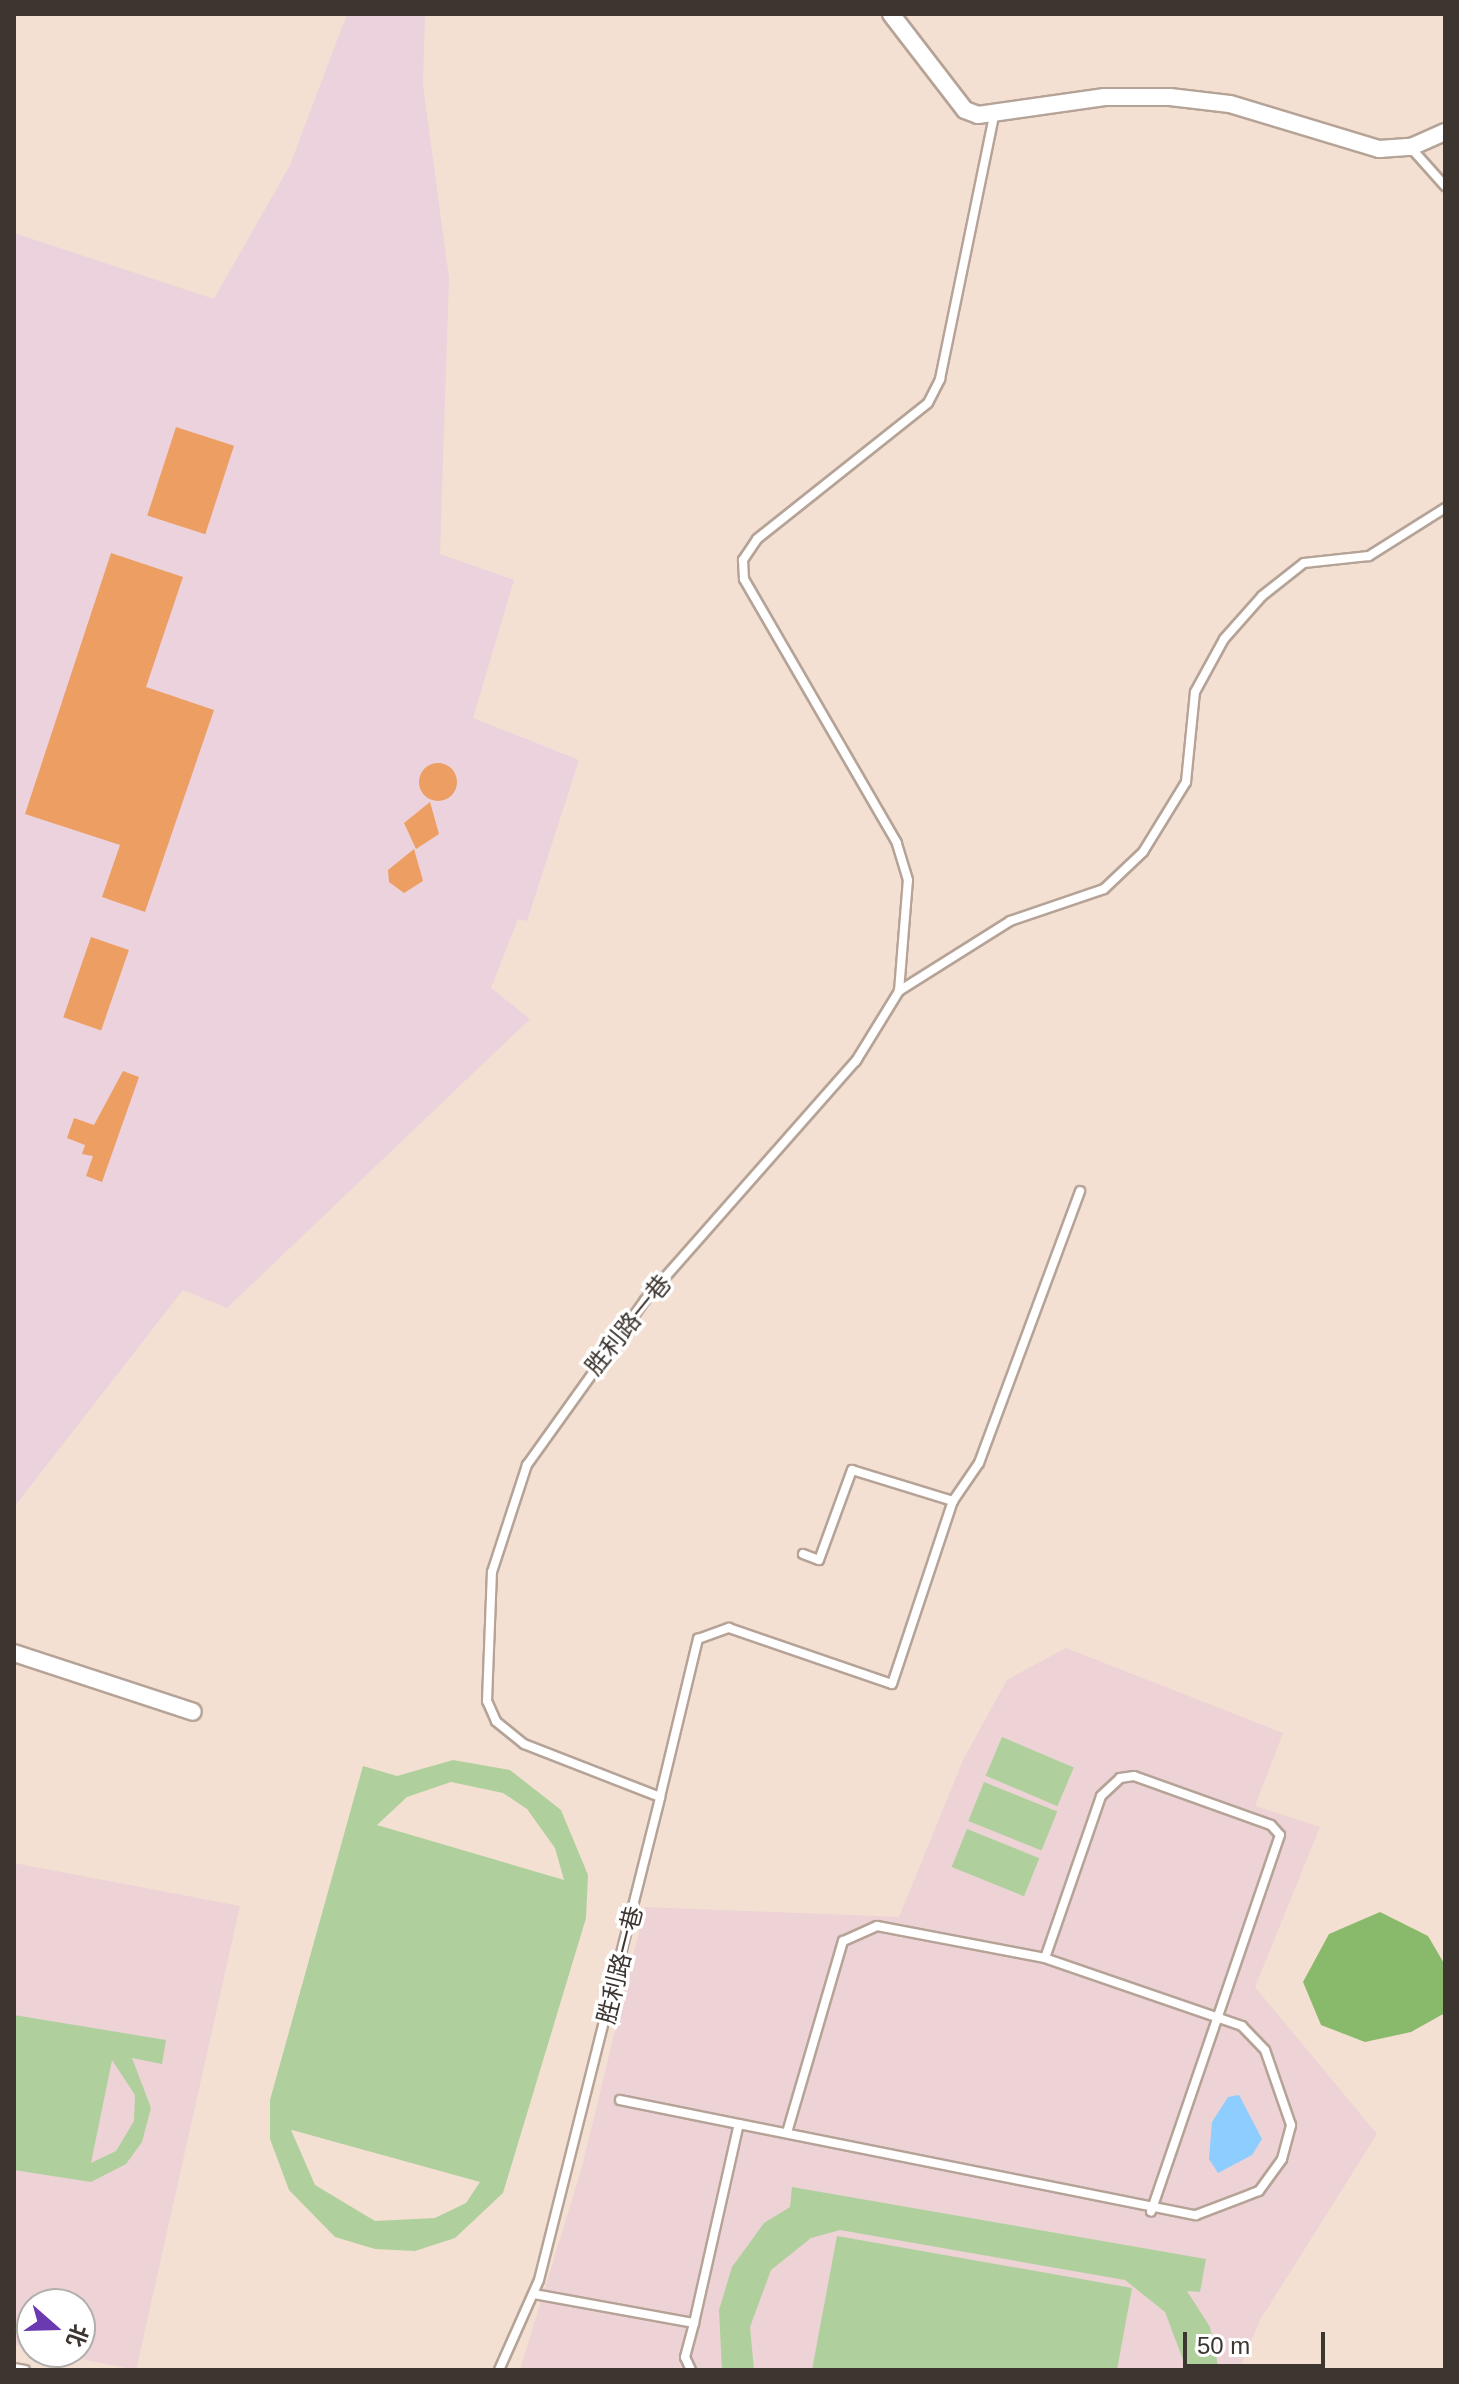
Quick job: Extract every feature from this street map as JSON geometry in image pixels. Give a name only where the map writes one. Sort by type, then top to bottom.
[{"type":"street","points":[[891,14],[965,110],[995,112],[1105,97],[1204,100],[1379,149],[1411,147],[1445,132]]},
{"type":"street","points":[[14,1653],[193,1712]]},
{"type":"lane","points":[[899,991],[908,880],[897,843],[744,579],[743,560],[757,539],[928,403],[940,379],[995,112]]},
{"type":"lane","points":[[1411,147],[1445,186]]},
{"type":"lane","name":"胜利路一巷","points":[[499,2370],[534,2294],[660,1797],[524,1744],[496,1721],[487,1701],[486,1618],[502,1536],[549,1425],[645,1300],[832,1091],[899,991],[1010,921],[1104,889],[1143,852],[1186,782],[1195,692],[1253,607],[1304,563],[1369,556],[1445,508]]},
{"type":"lane","points":[[660,1797],[698,1639],[729,1628],[892,1684],[953,1501],[979,1463],[1080,1191]]},
{"type":"lane","points":[[803,1554],[819,1560],[852,1470],[953,1501]]},
{"type":"lane","points":[[1045,1958],[1101,1796],[1108,1784],[1134,1776],[1271,1825],[1280,1835],[1151,2212]]},
{"type":"lane","points":[[620,2100],[1151,2212],[1196,2215],[1241,2202],[1272,2176],[1289,2143],[1291,2125],[1265,2050],[1242,2026],[1045,1958],[877,1926],[859,1929],[843,1941],[787,2133]]},
{"type":"lane","points":[[691,2370],[685,2357],[739,2124]]},
{"type":"lane","points":[[534,2294],[694,2323]]},
{"type":"lane","points":[[14,2368],[25,2370]]},
{"type":"shaded area","points":[[347,14],[425,14],[423,85],[449,278],[440,554],[514,580],[473,718],[579,760],[527,921],[518,919],[491,988],[530,1019],[227,1308],[183,1290],[14,1507],[14,233],[214,299],[290,165]]},
{"type":"shaded area","points":[[1066,1648],[1283,1733],[1255,1806],[1320,1827],[1255,1987],[1377,2134],[1260,2320],[1239,2370],[520,2370],[582,2167],[645,1907],[899,1917],[964,1758],[1007,1680]]},
{"type":"shaded area","points":[[14,1863],[240,1906],[136,2370],[96,2362],[96,2288],[16,2288],[14,2344]]},
{"type":"green space","points":[[1002,1737],[1074,1767],[1057,1806],[986,1776]]},
{"type":"green space","points":[[453,1760],[510,1770],[561,1810],[588,1875],[586,1918],[503,2193],[455,2238],[415,2251],[375,2249],[335,2237],[289,2190],[270,2139],[270,2100],[363,1766],[397,1776]],"holes":[[[451,1782],[503,1793],[527,1809],[555,1848],[564,1880],[377,1825],[407,1797]],[[292,2130],[480,2182],[466,2203],[435,2218],[375,2221],[315,2185]]]},
{"type":"green space","points":[[984,1782],[1057,1812],[1042,1851],[968,1821]]},
{"type":"green space","points":[[967,1829],[1039,1858],[1024,1896],[952,1867]]},
{"type":"green space","points":[[1380,1912],[1428,1936],[1445,1965],[1445,2013],[1411,2032],[1365,2042],[1321,2025],[1303,1982],[1329,1934]]},
{"type":"green space","points":[[14,2015],[166,2040],[162,2064],[132,2058],[151,2108],[142,2142],[126,2164],[91,2182],[14,2170]],"holes":[[[112,2060],[135,2095],[134,2121],[116,2151],[91,2163]]]},
{"type":"green space","points":[[792,2187],[1206,2259],[1200,2292],[1187,2291],[1210,2327],[1219,2370],[1187,2370],[1165,2312],[1125,2280],[840,2230],[811,2238],[771,2270],[750,2327],[754,2370],[722,2370],[719,2310],[732,2267],[764,2223],[790,2207]]},
{"type":"green space","points":[[837,2236],[1132,2288],[1117,2370],[812,2370]]},
{"type":"water","points":[[1239,2095],[1262,2139],[1252,2155],[1218,2173],[1209,2159],[1212,2122],[1228,2097]]},
{"type":"building","points":[[176,427],[234,446],[205,534],[147,515]]},
{"type":"building","points":[[111,553],[183,577],[146,687],[214,710],[145,912],[102,897],[120,845],[25,814]]},
{"type":"building","points":[[438,763],[451,769],[457,782],[451,795],[438,801],[425,795],[419,782],[425,769]]},
{"type":"building","points":[[430,802],[439,834],[416,849],[404,823]]},
{"type":"building","points":[[414,849],[423,881],[404,893],[389,882],[388,870]]},
{"type":"building","points":[[91,937],[129,950],[101,1030],[63,1017]]},
{"type":"building","points":[[123,1071],[139,1077],[102,1182],[86,1176],[93,1156],[82,1154],[85,1145],[67,1138],[74,1118],[94,1125]]}]
